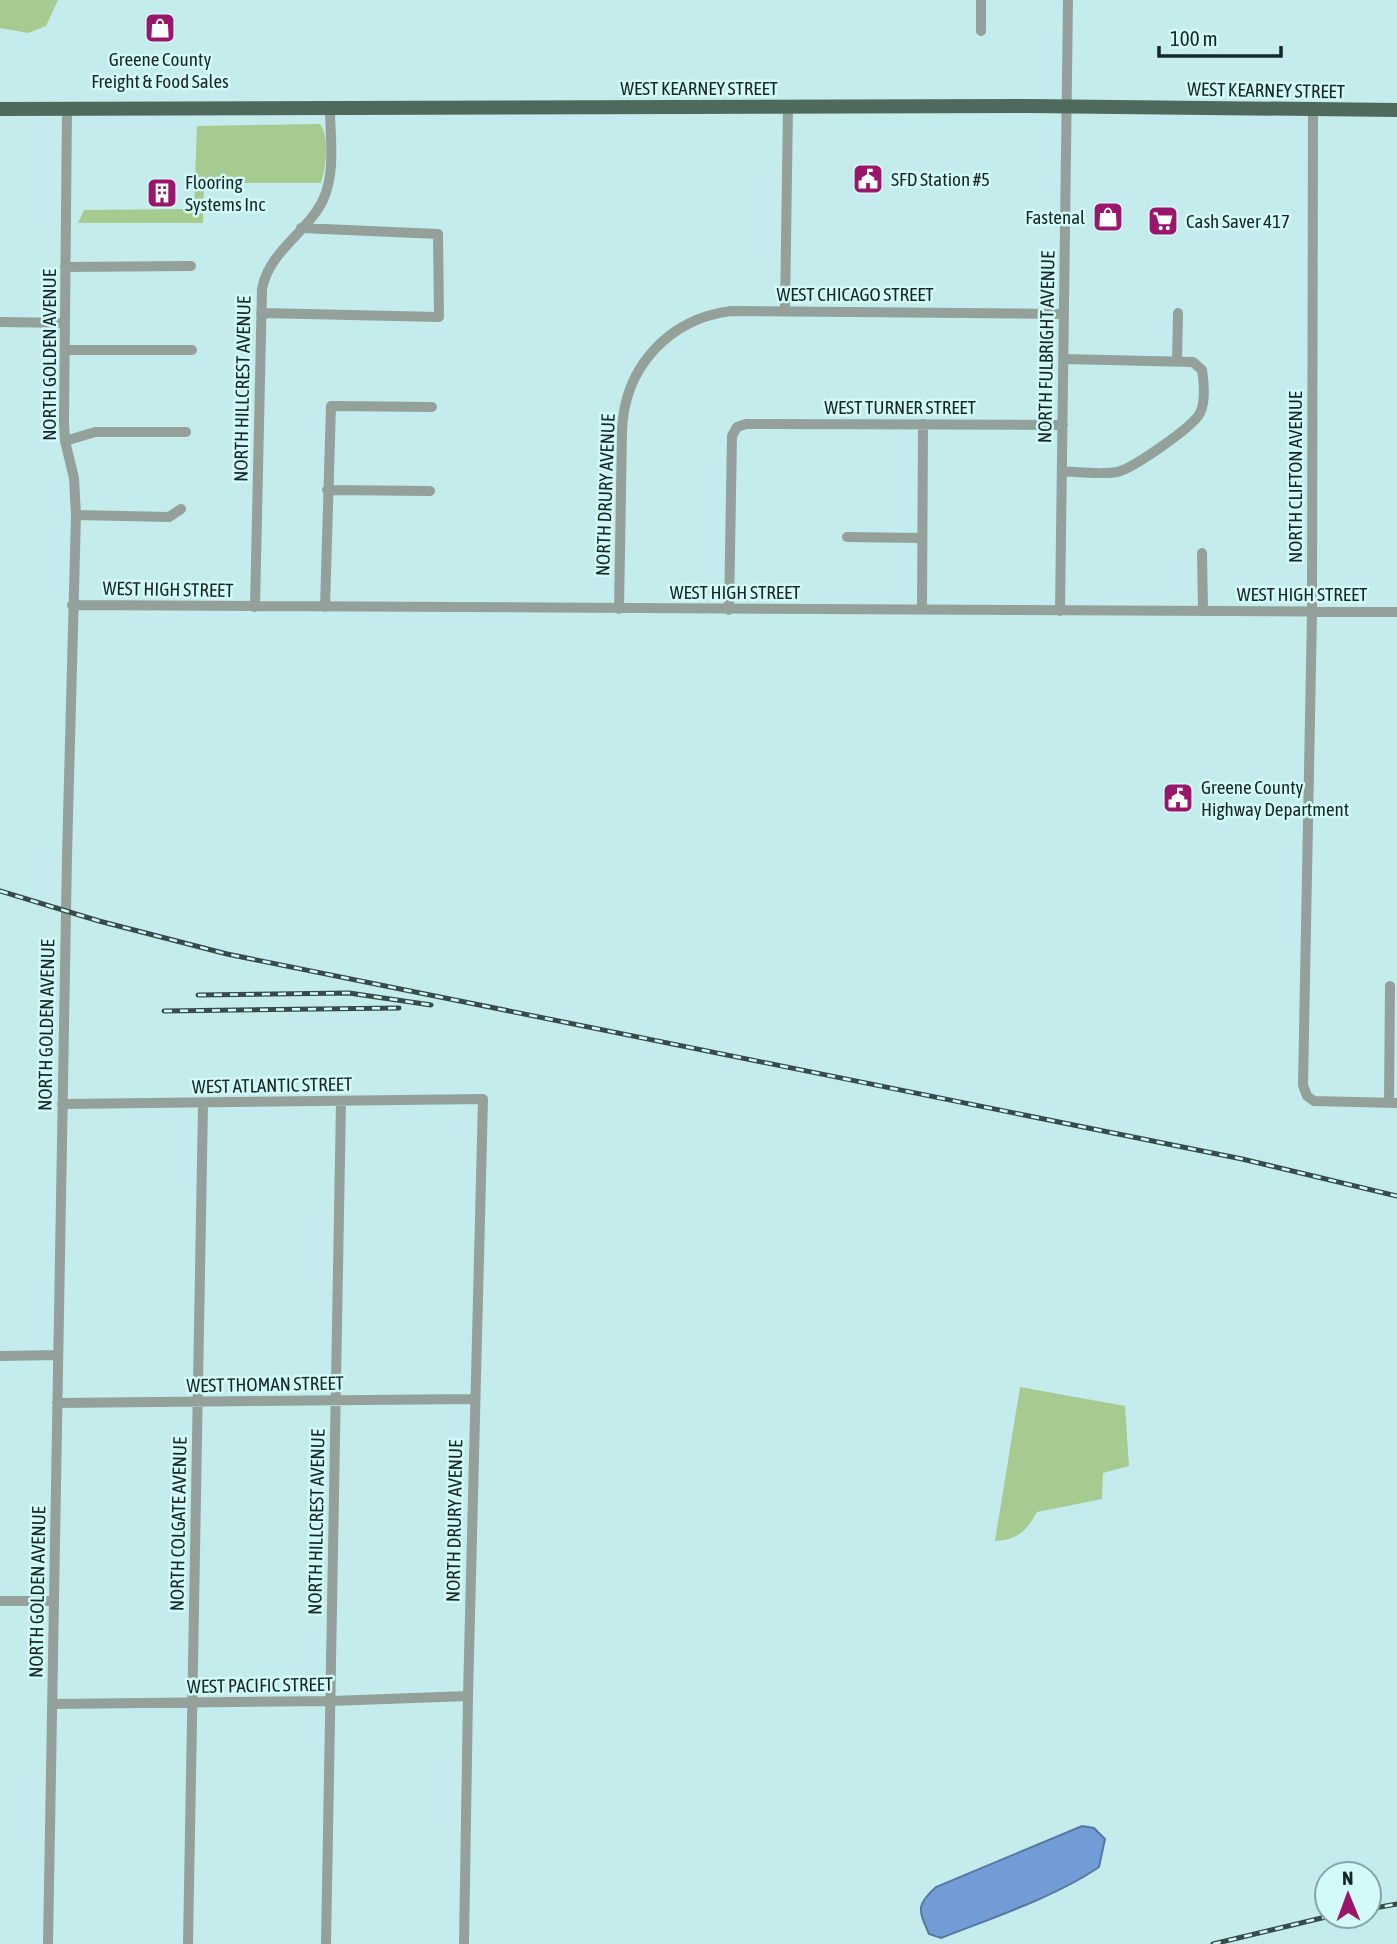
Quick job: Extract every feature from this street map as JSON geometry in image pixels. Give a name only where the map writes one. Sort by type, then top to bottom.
[{"type":"main road","name":"WEST KEARNEY STREET","points":[[0,109],[1068,107],[1397,110]]},
{"type":"street","points":[[981,0],[981,31]]},
{"type":"street","name":"NORTH FULBRIGHT AVENUE","points":[[1060,611],[1068,0]]},
{"type":"street","points":[[785,311],[788,107]]},
{"type":"street","name":"NORTH HILLCREST AVENUE","points":[[255,607],[262,289],[268,270],[319,206],[327,187],[330,172],[330,108]]},
{"type":"street","name":"NORTH GOLDEN AVENUE","points":[[48,1944],[57,1355],[76,515],[74,478],[65,441],[67,109]]},
{"type":"street","name":"NORTH CLIFTON AVENUE","points":[[1313,109],[1312,613],[1302,1071],[1304,1091],[1314,1101],[1393,1103]]},
{"type":"street","points":[[261,313],[439,317],[438,234],[302,228]]},
{"type":"street","points":[[65,267],[191,266]]},
{"type":"street","name":"WEST CHICAGO STREET","points":[[655,348],[678,329],[713,314],[731,311],[1064,314]]},
{"type":"street","points":[[1177,362],[1178,313]]},
{"type":"street","points":[[0,323],[65,323]]},
{"type":"street","name":"NORTH DRURY AVENUE","points":[[619,609],[624,412],[635,376],[655,348]]},
{"type":"street","points":[[65,350],[192,350]]},
{"type":"street","points":[[1062,471],[1116,472],[1127,469],[1139,463],[1194,421],[1203,404],[1202,370],[1195,363],[1063,359]]},
{"type":"street","points":[[325,607],[331,406],[432,407]]},
{"type":"street","name":"WEST TURNER STREET","points":[[729,610],[732,436],[737,427],[746,424],[1063,425]]},
{"type":"street","points":[[922,610],[923,424]]},
{"type":"street","points":[[65,441],[95,432],[186,432]]},
{"type":"street","points":[[327,490],[430,491]]},
{"type":"street","points":[[76,515],[169,517],[181,509]]},
{"type":"street","points":[[847,537],[921,538]]},
{"type":"street","points":[[1202,553],[1203,611]]},
{"type":"street","name":"WEST HIGH STREET","points":[[72,605],[1397,612]]},
{"type":"street","points":[[1390,986],[1393,1103]]},
{"type":"street","name":"NORTH DRURY AVENUE","points":[[464,1944],[483,1099]]},
{"type":"street","name":"WEST ATLANTIC STREET","points":[[62,1104],[483,1099]]},
{"type":"street","name":"NORTH HILLCREST AVENUE","points":[[326,1944],[341,1101]]},
{"type":"street","name":"NORTH COLGATE AVENUE","points":[[188,1944],[203,1104]]},
{"type":"street","points":[[0,1356],[57,1355]]},
{"type":"street","name":"WEST THOMAN STREET","points":[[57,1403],[475,1399]]},
{"type":"street","points":[[0,1601],[54,1601]]},
{"type":"street","name":"WEST PACIFIC STREET","points":[[53,1704],[331,1701],[468,1696]]},
{"type":"green space","points":[[0,0],[58,0],[46,26],[28,33],[0,28]]},
{"type":"green space","points":[[320,124],[326,144],[326,161],[321,183],[204,183],[203,223],[78,223],[84,210],[194,209],[197,126]]},
{"type":"green space","points":[[1020,1387],[1125,1406],[1129,1466],[1103,1473],[1102,1499],[1037,1512],[1020,1533],[995,1541]]},
{"type":"water","points":[[1082,1826],[1094,1828],[1105,1839],[1099,1867],[1063,1888],[1001,1915],[941,1938],[929,1934],[921,1909],[925,1899],[936,1887]]},
{"type":"railway","points":[[0,891],[99,921],[227,954],[1242,1159],[1397,1196]]},
{"type":"railway","points":[[198,995],[349,993],[431,1005]]},
{"type":"railway","points":[[164,1011],[399,1008]]},
{"type":"railway","points":[[1383,1906],[1397,1904]]},
{"type":"railway","points":[[1213,1944],[1313,1920]]},
{"type":"place","name":"Greene County Freight & Food Sales","points":[[160,28]]},
{"type":"place","name":"SFD Station #5","points":[[868,179]]},
{"type":"place","name":"Flooring Systems Inc","points":[[162,193]]},
{"type":"place","name":"Fastenal","points":[[1108,217]]},
{"type":"place","name":"Cash Saver 417","points":[[1163,221]]},
{"type":"place","name":"Greene County Highway Department","points":[[1178,798]]}]
